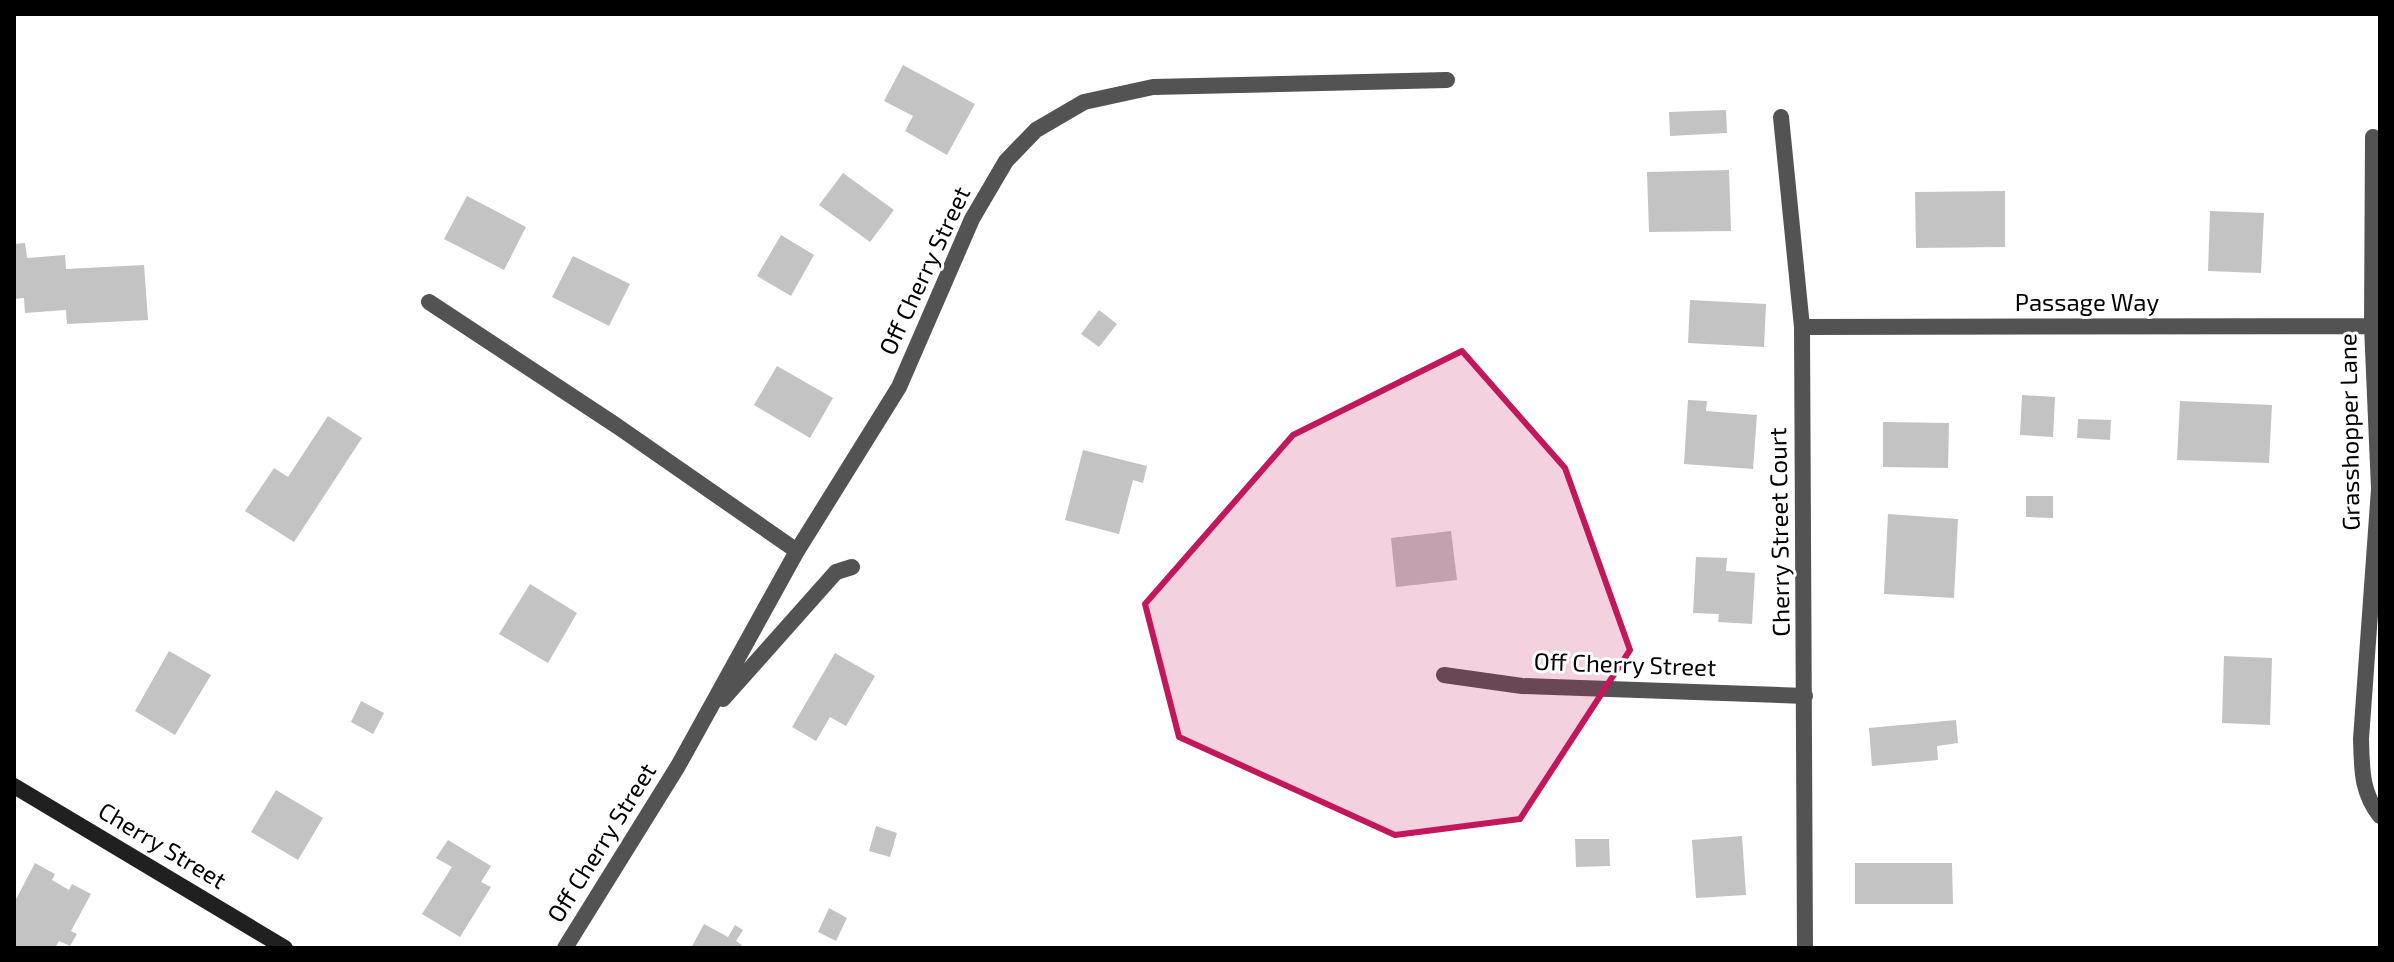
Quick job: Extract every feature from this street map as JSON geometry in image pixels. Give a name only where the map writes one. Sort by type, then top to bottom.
[{"type":"main road","name":"Cherry Street","points":[[14,786],[285,948]]},
{"type":"street","name":"Off Cherry Street","points":[[565,948],[703,722],[797,551],[899,387],[972,219],[1006,161],[1036,130],[1084,102],[1153,87],[1447,80]]},
{"type":"street","name":"Cherry Street Court","points":[[1781,117],[1802,327],[1805,948]]},
{"type":"street","name":"Grasshopper Lane","points":[[2373,137],[2372,326],[2379,489],[2361,739],[2362,780],[2370,803],[2380,816]]},
{"type":"street","points":[[429,302],[617,426],[797,551]]},
{"type":"street","name":"Passage Way","points":[[1802,327],[2372,326]]},
{"type":"street","name":"Off Cherry Street","points":[[703,722],[836,572],[852,567]]},
{"type":"street","name":"Off Cherry Street","points":[[1444,675],[1522,686],[1805,696]]},
{"type":"highlighted area","points":[[1462,351],[1565,468],[1630,650],[1520,819],[1395,835],[1179,737],[1145,604],[1293,435]]},
{"type":"building","points":[[903,65],[975,104],[947,155],[905,131],[913,116],[884,101]]},
{"type":"building","points":[[1726,110],[1727,133],[1670,136],[1669,112]]},
{"type":"building","points":[[1729,170],[1731,231],[1649,232],[1647,172]]},
{"type":"building","points":[[843,173],[894,210],[870,242],[819,205]]},
{"type":"building","points":[[2005,191],[2005,247],[1916,248],[1915,192]]},
{"type":"building","points":[[467,196],[526,227],[504,270],[444,239]]},
{"type":"building","points":[[2210,211],[2264,213],[2261,273],[2208,271]]},
{"type":"building","points":[[781,235],[814,255],[791,296],[757,276]]},
{"type":"building","points":[[25,243],[27,258],[65,255],[66,269],[144,265],[148,320],[67,324],[66,310],[25,313],[24,298],[14,299],[14,244]]},
{"type":"building","points":[[573,256],[630,284],[609,326],[552,297]]},
{"type":"building","points":[[1690,300],[1766,304],[1764,347],[1688,343]]},
{"type":"building","points":[[1099,310],[1117,324],[1099,347],[1081,334]]},
{"type":"building","points":[[777,366],[833,398],[810,438],[754,405]]},
{"type":"building","points":[[2022,395],[2055,397],[2053,437],[2020,435]]},
{"type":"building","points":[[1688,400],[1707,401],[1706,411],[1757,415],[1753,469],[1684,464]]},
{"type":"building","points":[[2180,401],[2272,405],[2269,463],[2177,460]]},
{"type":"building","points":[[328,416],[362,438],[294,542],[245,511],[274,468],[288,477]]},
{"type":"building","points":[[2078,419],[2111,420],[2110,440],[2077,438]]},
{"type":"building","points":[[1883,422],[1949,423],[1948,468],[1883,467]]},
{"type":"building","points":[[1083,450],[1147,466],[1143,483],[1133,480],[1119,534],[1065,520]]},
{"type":"building","points":[[2026,496],[2053,496],[2053,518],[2026,517]]},
{"type":"building","points":[[1888,514],[1958,519],[1954,598],[1884,594]]},
{"type":"building","points":[[1451,531],[1457,580],[1396,587],[1391,538]]},
{"type":"building","points":[[1696,557],[1727,558],[1726,571],[1755,573],[1752,624],[1718,622],[1719,614],[1693,613]]},
{"type":"building","points":[[530,584],[577,613],[548,663],[499,634]]},
{"type":"building","points":[[169,651],[211,675],[175,735],[135,711]]},
{"type":"building","points":[[835,653],[875,676],[846,726],[830,717],[816,741],[792,727]]},
{"type":"building","points":[[2224,656],[2272,658],[2270,725],[2222,723]]},
{"type":"building","points":[[361,701],[384,713],[373,734],[351,722]]},
{"type":"building","points":[[1956,720],[1958,743],[1937,746],[1938,760],[1872,766],[1869,728]]},
{"type":"building","points":[[276,790],[323,818],[298,860],[251,832]]},
{"type":"building","points":[[876,826],[897,833],[890,857],[869,851]]},
{"type":"building","points":[[1742,836],[1746,895],[1696,898],[1692,840]]},
{"type":"building","points":[[1575,839],[1609,839],[1610,866],[1576,867]]},
{"type":"building","points":[[448,840],[491,866],[481,882],[491,887],[460,937],[422,914],[452,867],[436,858]]},
{"type":"building","points":[[35,863],[55,874],[52,880],[69,890],[72,884],[91,894],[71,931],[77,934],[70,946],[59,941],[55,948],[14,948],[14,903]]},
{"type":"building","points":[[1855,863],[1952,863],[1953,904],[1855,904]]},
{"type":"building","points":[[829,908],[847,918],[836,941],[818,932]]},
{"type":"building","points":[[704,924],[728,937],[735,925],[743,930],[736,941],[742,945],[740,948],[691,948]]}]
